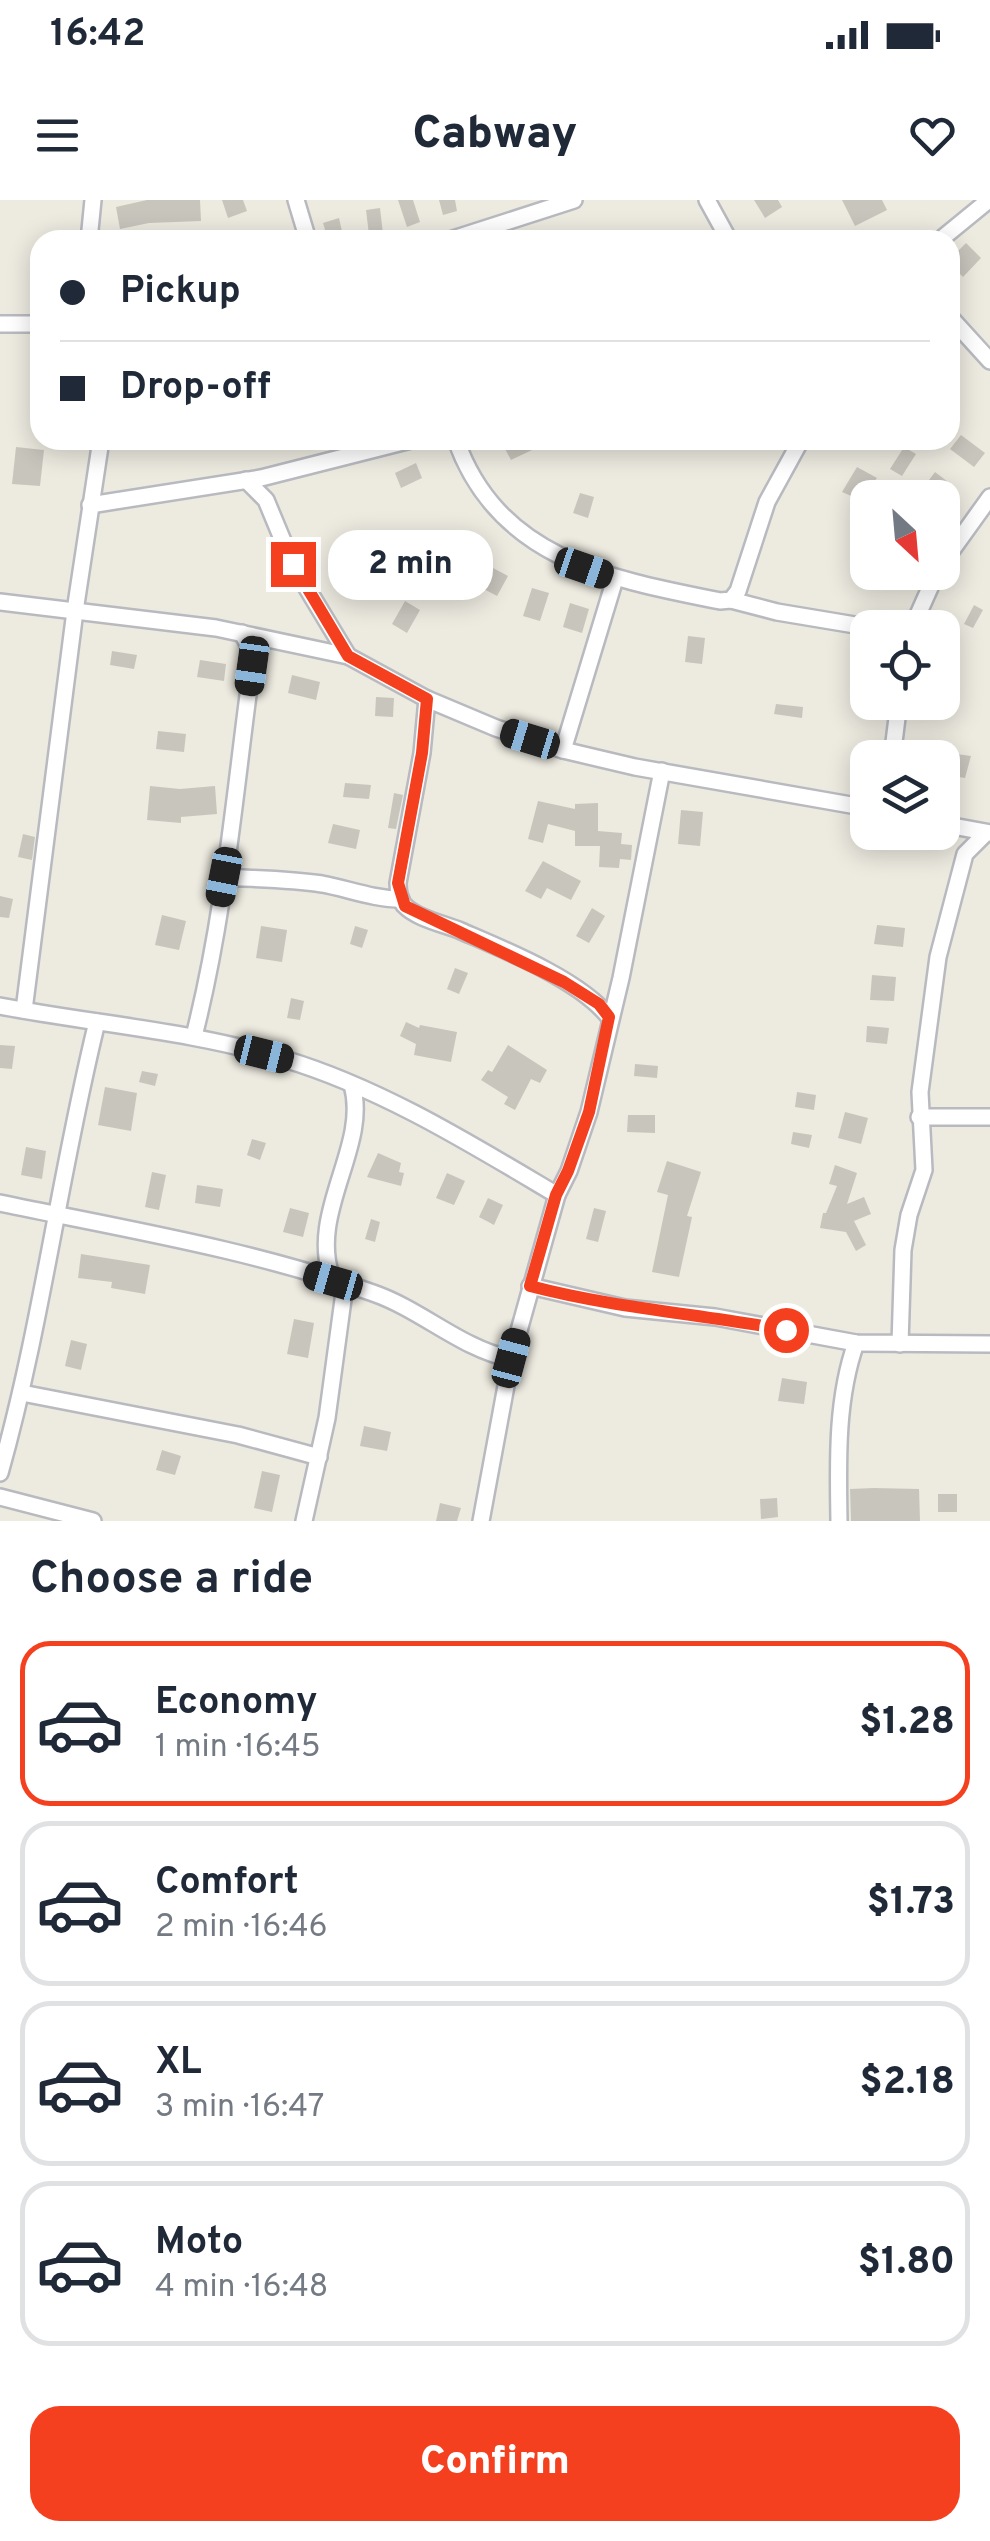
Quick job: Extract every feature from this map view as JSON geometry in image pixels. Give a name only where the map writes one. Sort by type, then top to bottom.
[{"type":"street","points":[[90,230],[93,200]]},
{"type":"street","points":[[296,200],[305,230]]},
{"type":"street","points":[[707,200],[724,230]]},
{"type":"street","points":[[952,230],[989,200]]},
{"type":"street","points":[[480,230],[567,201]]},
{"type":"street","points":[[0,324],[30,324]]},
{"type":"street","points":[[960,328],[990,361]]},
{"type":"street","points":[[24,1010],[99,450]]},
{"type":"street","points":[[90,506],[246,480],[369,450]]},
{"type":"street","points":[[460,450],[466,467],[496,510],[551,552],[615,578],[850,624]]},
{"type":"street","points":[[731,600],[738,591],[767,502],[796,450]]},
{"type":"street","points":[[246,480],[266,500],[293,564],[348,656]]},
{"type":"street","points":[[960,539],[990,497]]},
{"type":"street","points":[[563,750],[615,578]]},
{"type":"street","points":[[0,602],[242,633],[348,656],[427,699],[563,750],[850,805]]},
{"type":"street","points":[[194,1036],[224,877],[252,666],[251,650],[242,633]]},
{"type":"street","points":[[427,699],[422,753],[398,883],[401,900],[414,912],[465,932],[564,982],[599,1004],[609,1017]]},
{"type":"street","points":[[481,1521],[511,1358],[556,1195],[589,1112],[662,771]]},
{"type":"street","points":[[900,1344],[904,1250],[909,1215],[924,1170],[919,1117],[938,956],[965,854],[961,828],[988,833]]},
{"type":"street","points":[[965,854],[988,833]]},
{"type":"street","points":[[224,877],[288,880],[401,900]]},
{"type":"street","points":[[0,1006],[194,1036],[284,1059],[352,1086],[462,1139],[556,1195]]},
{"type":"street","points":[[0,1473],[22,1393],[96,1022]]},
{"type":"street","points":[[304,1521],[320,1457],[339,1283],[326,1264],[326,1248],[333,1198],[357,1116],[352,1086]]},
{"type":"street","points":[[919,1117],[990,1117]]},
{"type":"street","points":[[0,1203],[272,1261],[406,1307],[482,1351],[511,1358]]},
{"type":"street","points":[[530,1286],[626,1308],[715,1317],[856,1343],[990,1344]]},
{"type":"street","points":[[839,1521],[838,1444],[849,1363],[856,1343]]},
{"type":"street","points":[[22,1393],[238,1435],[320,1457]]},
{"type":"street","points":[[0,1497],[93,1521]]},
{"type":"building","points":[[147,200],[200,200],[201,221],[149,223],[120,229],[116,207]]},
{"type":"building","points":[[222,200],[243,200],[247,211],[228,218]]},
{"type":"building","points":[[398,200],[413,200],[420,222],[407,227]]},
{"type":"building","points":[[439,200],[455,200],[457,211],[443,215]]},
{"type":"building","points":[[754,200],[778,200],[782,207],[765,218]]},
{"type":"building","points":[[842,200],[882,200],[887,210],[855,226]]},
{"type":"building","points":[[380,208],[383,230],[368,230],[366,210]]},
{"type":"building","points":[[339,218],[342,230],[325,230],[323,223]]},
{"type":"building","points":[[966,243],[981,258],[963,277],[960,274],[960,249]]},
{"type":"building","points":[[960,436],[985,453],[974,467],[951,450],[960,450]]},
{"type":"building","points":[[16,447],[44,450],[40,486],[12,484]]},
{"type":"building","points":[[506,450],[532,450],[511,460]]},
{"type":"building","points":[[902,450],[916,454],[902,476],[890,469]]},
{"type":"building","points":[[416,463],[422,478],[401,488],[395,473]]},
{"type":"building","points":[[857,467],[877,478],[850,480],[850,496],[842,492]]},
{"type":"building","points":[[935,472],[945,480],[929,480]]},
{"type":"building","points":[[580,493],[594,497],[588,518],[573,513]]},
{"type":"building","points":[[493,568],[508,576],[497,596],[482,588]]},
{"type":"building","points":[[532,588],[549,593],[540,621],[523,616]]},
{"type":"building","points":[[405,601],[420,610],[407,633],[392,624]]},
{"type":"building","points":[[570,603],[589,609],[582,633],[563,627]]},
{"type":"building","points":[[974,605],[983,610],[973,628],[964,624]]},
{"type":"building","points":[[688,636],[705,638],[702,664],[685,662]]},
{"type":"building","points":[[112,651],[137,655],[134,669],[110,665]]},
{"type":"building","points":[[200,660],[226,664],[224,681],[197,677]]},
{"type":"building","points":[[292,675],[320,682],[316,700],[288,693]]},
{"type":"building","points":[[376,697],[394,698],[393,717],[375,716]]},
{"type":"building","points":[[776,704],[803,707],[802,718],[774,714]]},
{"type":"building","points":[[158,731],[186,734],[184,752],[156,749]]},
{"type":"building","points":[[960,754],[971,756],[965,778],[960,777]]},
{"type":"building","points":[[345,783],[371,785],[369,799],[343,797]]},
{"type":"building","points":[[150,786],[215,786],[217,814],[181,817],[181,823],[147,820]]},
{"type":"building","points":[[394,793],[403,795],[396,829],[388,828]]},
{"type":"building","points":[[538,801],[575,809],[575,804],[598,803],[598,831],[622,833],[621,844],[632,845],[631,860],[620,859],[619,868],[599,867],[600,846],[575,846],[575,831],[548,824],[543,843],[528,839]]},
{"type":"building","points":[[681,810],[703,812],[700,846],[678,844]]},
{"type":"building","points":[[333,824],[360,830],[356,849],[328,843]]},
{"type":"building","points":[[23,834],[35,837],[32,860],[18,857]]},
{"type":"building","points":[[543,861],[581,881],[571,900],[547,888],[541,899],[525,891]]},
{"type":"building","points":[[0,896],[13,899],[9,918],[0,917]]},
{"type":"building","points":[[592,908],[605,916],[589,943],[576,936]]},
{"type":"building","points":[[162,915],[186,921],[179,950],[155,945]]},
{"type":"building","points":[[877,925],[905,928],[903,947],[874,944]]},
{"type":"building","points":[[261,926],[287,930],[282,962],[256,958]]},
{"type":"building","points":[[355,926],[368,930],[362,948],[350,944]]},
{"type":"building","points":[[455,968],[468,973],[459,994],[447,989]]},
{"type":"building","points":[[872,975],[896,977],[894,1001],[870,1000]]},
{"type":"building","points":[[291,998],[304,1001],[300,1020],[287,1018]]},
{"type":"building","points":[[406,1022],[419,1028],[420,1025],[457,1032],[451,1062],[414,1055],[416,1044],[400,1036]]},
{"type":"building","points":[[867,1026],[889,1028],[887,1044],[866,1042]]},
{"type":"building","points":[[0,1045],[15,1046],[12,1069],[0,1068]]},
{"type":"building","points":[[508,1045],[547,1070],[540,1083],[531,1079],[515,1110],[504,1104],[508,1097],[481,1080],[488,1070],[492,1072]]},
{"type":"building","points":[[635,1064],[658,1066],[657,1078],[634,1076]]},
{"type":"building","points":[[142,1071],[158,1074],[155,1086],[139,1082]]},
{"type":"building","points":[[105,1087],[137,1093],[131,1131],[98,1125]]},
{"type":"building","points":[[797,1092],[816,1095],[814,1110],[795,1107]]},
{"type":"building","points":[[845,1112],[868,1118],[861,1144],[838,1138]]},
{"type":"building","points":[[628,1115],[655,1115],[655,1133],[627,1132]]},
{"type":"building","points":[[793,1132],[812,1135],[809,1148],[791,1144]]},
{"type":"building","points":[[252,1139],[266,1143],[260,1160],[247,1155]]},
{"type":"building","points":[[26,1147],[46,1151],[42,1179],[21,1175]]},
{"type":"building","points":[[378,1153],[401,1163],[401,1186],[367,1177]]},
{"type":"building","points":[[667,1161],[701,1172],[687,1216],[692,1217],[679,1277],[652,1272],[668,1195],[657,1192]]},
{"type":"building","points":[[835,1165],[857,1173],[847,1204],[864,1197],[871,1214],[854,1221],[866,1245],[856,1251],[846,1232],[820,1228],[837,1186],[829,1184]]},
{"type":"building","points":[[152,1172],[166,1175],[159,1210],[145,1207]]},
{"type":"building","points":[[447,1173],[465,1181],[454,1205],[436,1198]]},
{"type":"building","points":[[197,1185],[223,1189],[220,1207],[195,1203]]},
{"type":"building","points":[[488,1198],[503,1205],[494,1225],[479,1217]]},
{"type":"building","points":[[290,1208],[309,1213],[303,1237],[283,1232]]},
{"type":"building","points":[[594,1208],[606,1211],[598,1242],[586,1239]]},
{"type":"building","points":[[371,1219],[380,1222],[375,1242],[365,1239]]},
{"type":"building","points":[[81,1254],[150,1265],[145,1294],[111,1288],[112,1282],[78,1278]]},
{"type":"building","points":[[294,1319],[314,1323],[308,1358],[287,1354]]},
{"type":"building","points":[[71,1340],[87,1344],[81,1370],[65,1366]]},
{"type":"building","points":[[782,1378],[807,1382],[804,1404],[778,1401]]},
{"type":"building","points":[[364,1426],[391,1432],[387,1451],[360,1446]]},
{"type":"building","points":[[162,1450],[181,1456],[175,1475],[156,1470]]},
{"type":"building","points":[[262,1471],[280,1475],[272,1512],[254,1508]]},
{"type":"building","points":[[850,1489],[919,1489],[920,1521],[851,1521]]},
{"type":"building","points":[[938,1494],[957,1494],[957,1512],[938,1512]]},
{"type":"building","points":[[777,1498],[778,1517],[761,1519],[760,1499]]},
{"type":"building","points":[[440,1503],[461,1508],[457,1521],[436,1521]]},
{"type":"route","points":[[293,564],[348,656],[427,699],[422,753],[398,883],[405,906],[564,982],[599,1004],[609,1017],[589,1112],[556,1195],[530,1286],[626,1308],[715,1317],[786,1330]]}]
